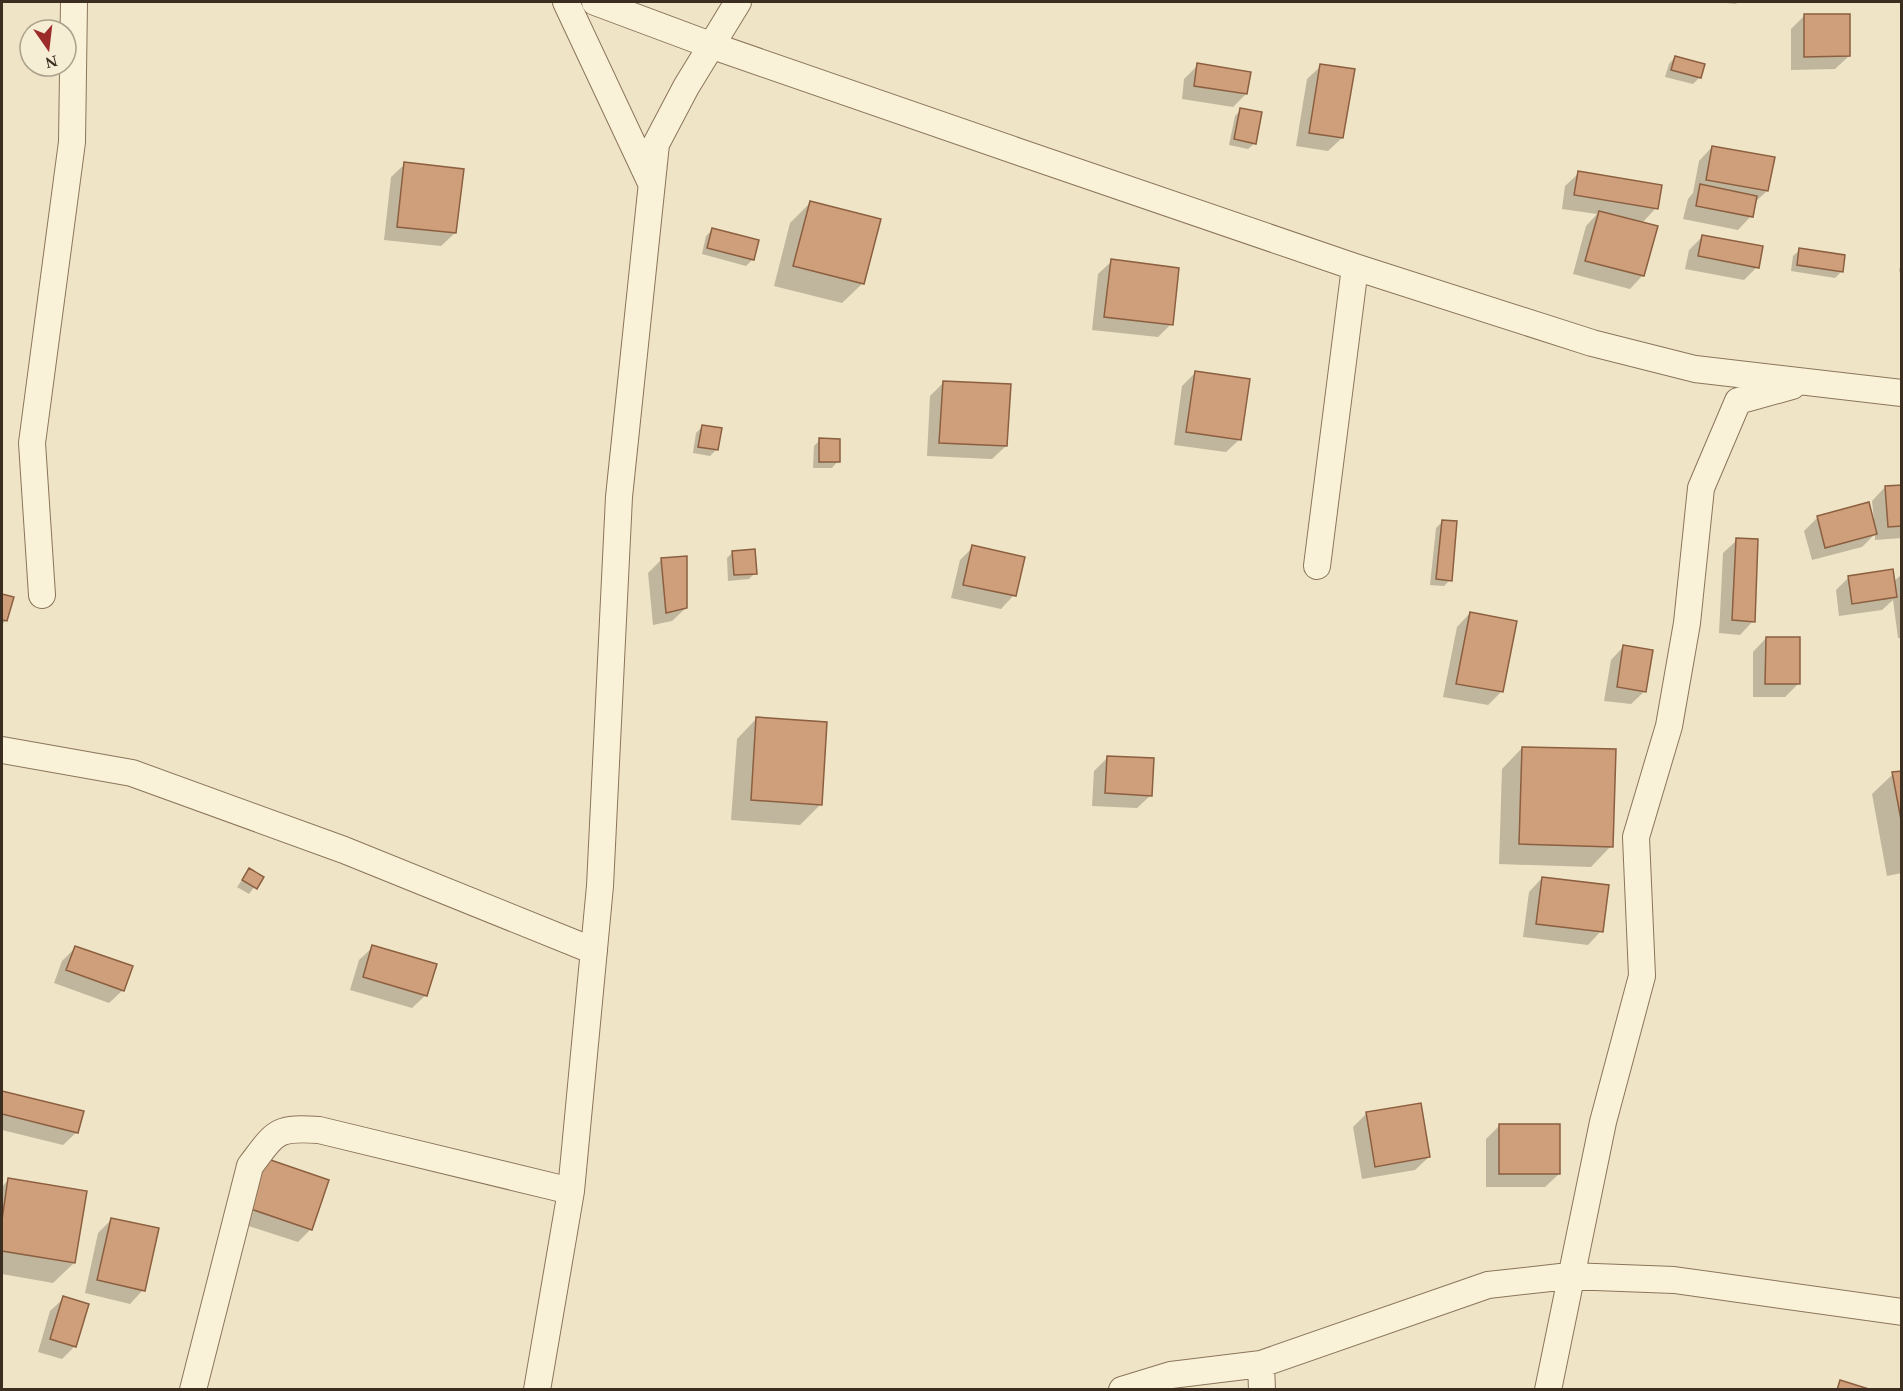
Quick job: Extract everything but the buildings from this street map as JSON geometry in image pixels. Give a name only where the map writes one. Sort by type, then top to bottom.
[{"type":"street","points":[[42,595],[32,443],[72,142],[74,2]]},
{"type":"street","points":[[566,2],[651,184]]},
{"type":"street","points":[[596,2],[713,46],[1355,267],[1592,343],[1695,369],[1902,393]]},
{"type":"street","points":[[537,1389],[571,1191],[594,951],[600,886],[619,496],[656,144],[686,87],[738,2]]},
{"type":"street","points":[[1317,566],[1355,267]]},
{"type":"street","points":[[1548,1389],[1569,1276],[1603,1122],[1642,976],[1636,837],[1669,726],[1687,623],[1701,488],[1738,401],[1804,383]]},
{"type":"street","points":[[2,750],[132,773],[344,850],[594,951]]},
{"type":"street","points":[[193,1389],[250,1166],[272,1138],[289,1128],[319,1130],[571,1191]]},
{"type":"street","points":[[1122,1389],[1171,1376],[1261,1364],[1488,1285],[1569,1276],[1674,1280],[1902,1312]]},
{"type":"street","points":[[1261,1364],[1262,1389]]}]
